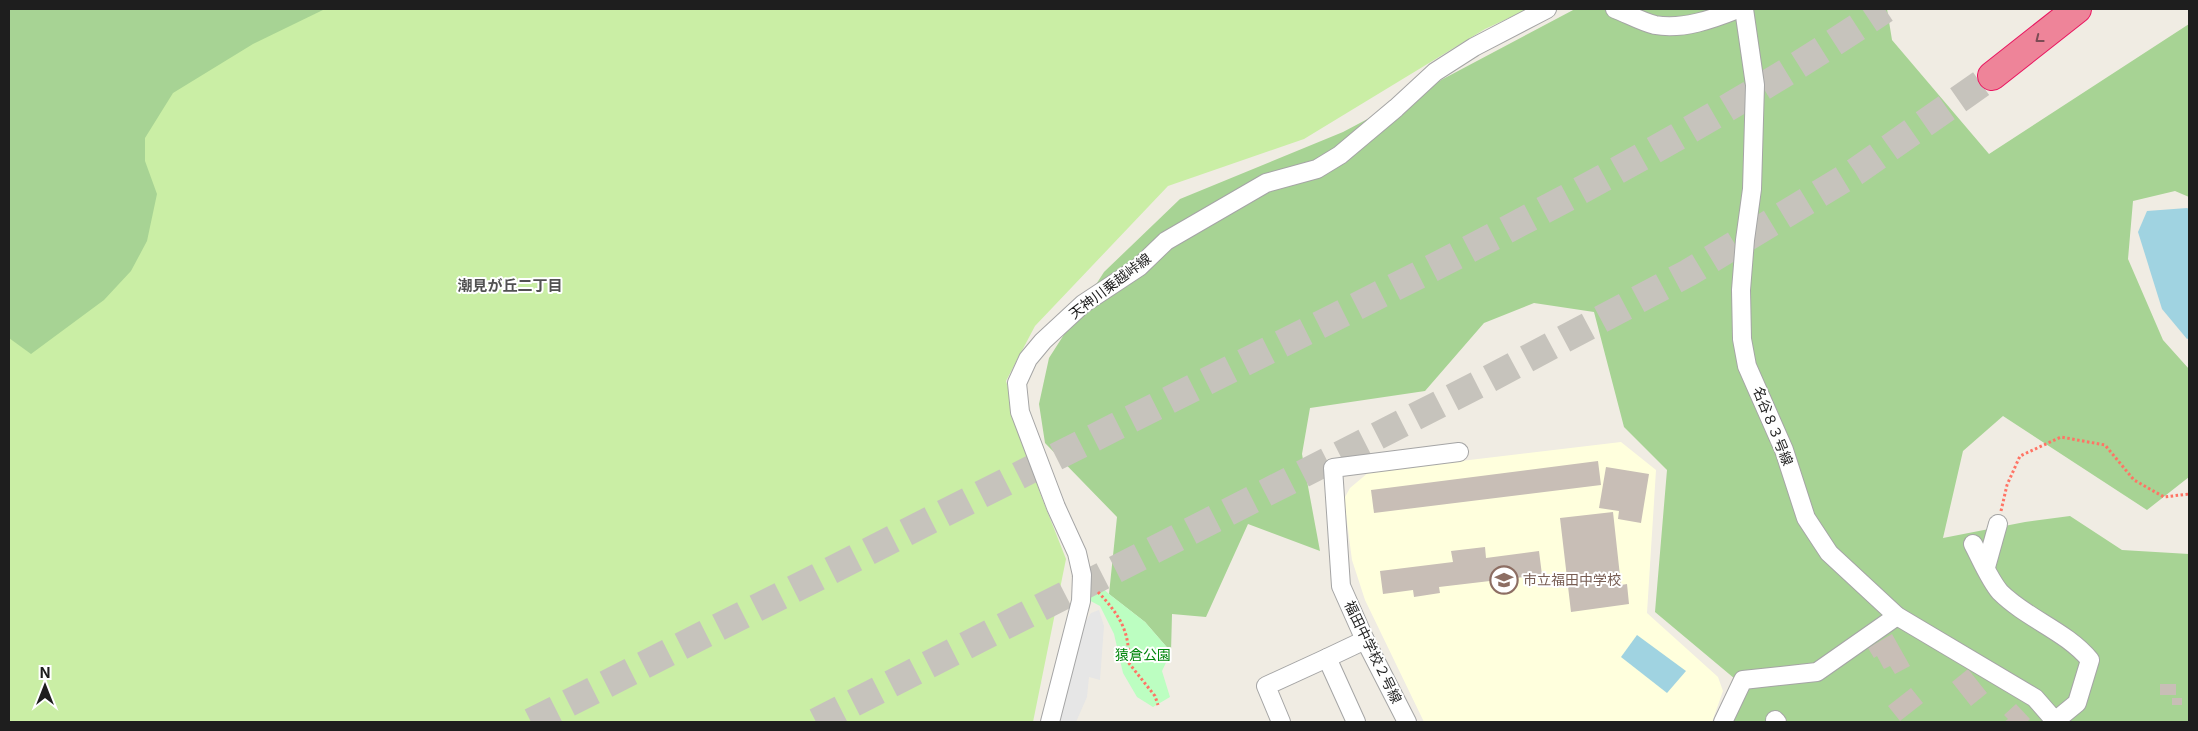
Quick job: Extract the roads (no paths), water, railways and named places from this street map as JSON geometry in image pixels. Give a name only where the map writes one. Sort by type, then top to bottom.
[{"type":"highway","points":[[1992,76],[2077,9]]},
{"type":"street","name":"天神川乗越峠線","points":[[1050,722],[1081,601],[1082,575],[1077,553],[1025,430],[1016,392],[1020,374],[1043,341],[1082,304],[1139,267],[1166,240],[1266,183],[1317,169],[1347,149],[1435,72],[1474,47],[1547,9]]},
{"type":"street","points":[[1615,9],[1654,24],[1666,26],[1687,24],[1738,9]]},
{"type":"street","name":"名谷８３号線","points":[[1744,9],[1755,85],[1752,189],[1741,290],[1742,338],[1747,366],[1784,450],[1806,518],[1829,553],[1897,616],[2034,698],[2056,721]]},
{"type":"street","name":"福田中学校２号線","points":[[1407,722],[1364,640],[1342,586],[1333,468],[1459,452]]},
{"type":"street","points":[[1986,567],[1998,524]]},
{"type":"street","points":[[1973,544],[1999,591],[2028,614],[2081,648],[2090,660],[2077,703],[2056,721]]},
{"type":"street","points":[[1723,722],[1743,680],[1817,672],[1897,616]]},
{"type":"street","points":[[1281,722],[1266,686],[1364,640]]},
{"type":"street","points":[[1327,658],[1356,722]]},
{"type":"water","points":[[2189,209],[2189,338],[2187,339],[2162,309],[2138,232],[2147,211]]},
{"type":"water","points":[[1637,635],[1686,671],[1667,693],[1621,657]]},
{"type":"tunnel","points":[[531,722],[1460,254],[1633,162],[1718,113],[1885,9]]},
{"type":"tunnel","points":[[816,722],[1487,380],[1688,273],[1855,172],[1992,76]]},
{"type":"place","name":"市立福田中学校","points":[[1504,580]]},
{"type":"district","name":"潮見が丘二丁目","points":[[510,286]]},
{"type":"park label","name":"猿倉公園","points":[[1143,655]]}]
